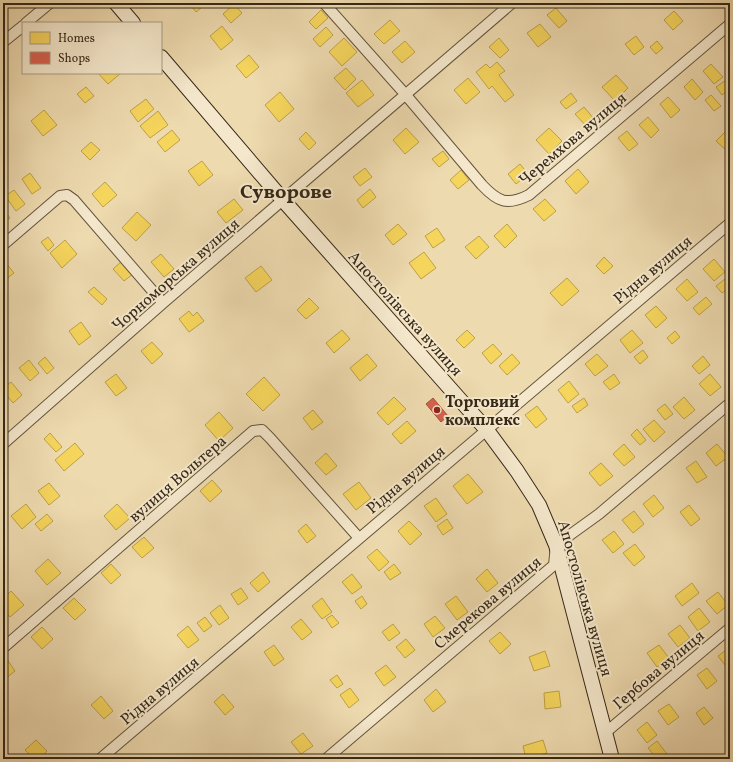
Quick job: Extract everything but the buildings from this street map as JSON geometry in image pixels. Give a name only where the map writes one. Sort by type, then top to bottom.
[{"type":"street","points":[[27,22],[50,3]]},
{"type":"street","points":[[116,3],[131,22]]},
{"type":"street","name":"Черемхова вулиця","points":[[324,3],[405,94],[492,196],[504,202],[516,201],[529,195],[730,24]]},
{"type":"street","name":"Чорноморська вулиця","points":[[3,444],[405,94],[512,3]]},
{"type":"street","points":[[3,42],[22,27]]},
{"type":"street","name":"Апостолівська вулиця","points":[[162,57],[283,200],[486,429],[517,471],[539,505],[556,545],[612,759]]},
{"type":"street","points":[[3,245],[60,196],[67,195],[74,200],[163,304]]},
{"type":"street","name":"Рідна вулиця","points":[[100,759],[486,429],[730,223]]},
{"type":"street","name":"Смерекова вулиця","points":[[326,759],[554,565],[556,545],[599,514],[730,403]]},
{"type":"street","name":"вулиця Вольтера","points":[[3,648],[253,431],[262,430],[270,438],[359,538]]},
{"type":"street","name":"Гербова вулиця","points":[[605,733],[730,628]]},
{"type":"place","name":"Торговий комплекс","points":[[437,410]]},
{"type":"district","name":"Суворове","points":[[286,191]]}]
